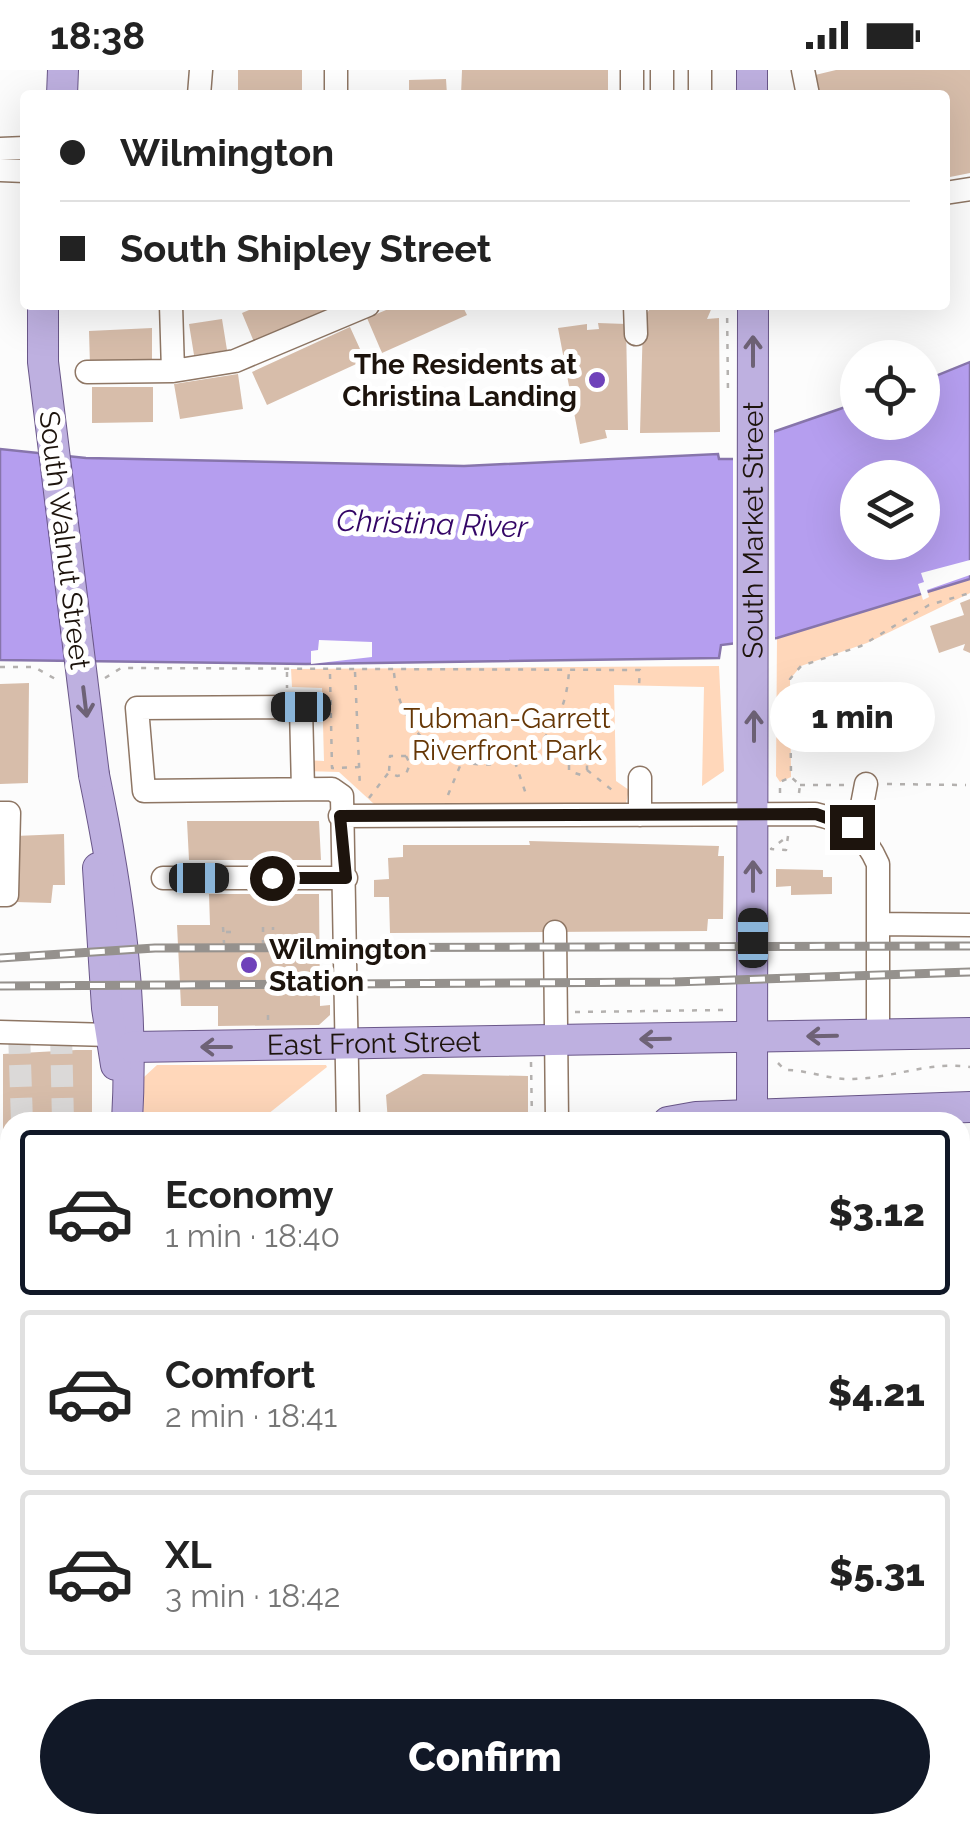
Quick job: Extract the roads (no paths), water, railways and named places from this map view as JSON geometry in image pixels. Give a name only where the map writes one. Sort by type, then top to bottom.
[{"type":"main road","name":"South Walnut Street","points":[[43,310],[49,417],[112,928],[126,1112]]},
{"type":"main road","name":"South Market Street","points":[[752,1112],[754,661],[744,397],[753,310]]},
{"type":"main road","name":"East Front Street","points":[[121,1041],[348,1046],[970,1033]]},
{"type":"main road","points":[[922,1112],[970,1107]]},
{"type":"street","points":[[170,310],[173,371]]},
{"type":"street","points":[[87,372],[173,371],[258,354],[357,310]]},
{"type":"street","points":[[635,310],[636,334]]},
{"type":"street","points":[[303,789],[301,707],[137,708],[144,790],[303,789],[338,792],[343,800],[340,816],[346,878],[348,1112]]},
{"type":"street","points":[[640,778],[640,815]]},
{"type":"street","points":[[852,827],[867,784]]},
{"type":"street","points":[[0,813],[8,813],[7,896],[0,896]]},
{"type":"street","points":[[340,816],[816,814],[852,827],[878,864],[878,1035]]},
{"type":"street","points":[[163,878],[346,878]]},
{"type":"street","points":[[879,924],[970,925]]},
{"type":"street","points":[[555,932],[557,1112]]},
{"type":"street","name":"East Front Street","points":[[0,1032],[121,1041]]},
{"type":"water","name":"Christina River","points":[[970,362],[970,579],[777,638],[721,645],[719,658],[306,664],[0,660],[0,449],[86,458],[464,466],[718,454],[719,459],[772,459],[773,432],[840,409],[840,440],[940,440],[940,374]]},
{"type":"tunnel","points":[[19,1032],[22,1112]]},
{"type":"tunnel","points":[[61,1032],[63,1112]]},
{"type":"railway","points":[[0,958],[155,948],[970,946]]},
{"type":"railway","points":[[0,986],[673,982],[970,972]]},
{"type":"place","name":"The Residents at Christina Landing","points":[[597,380]]},
{"type":"place","name":"Wilmington Station","points":[[249,965]]},
{"type":"park label","name":"Tubman-Garrett Riverfront Park","points":[[507,734]]}]
